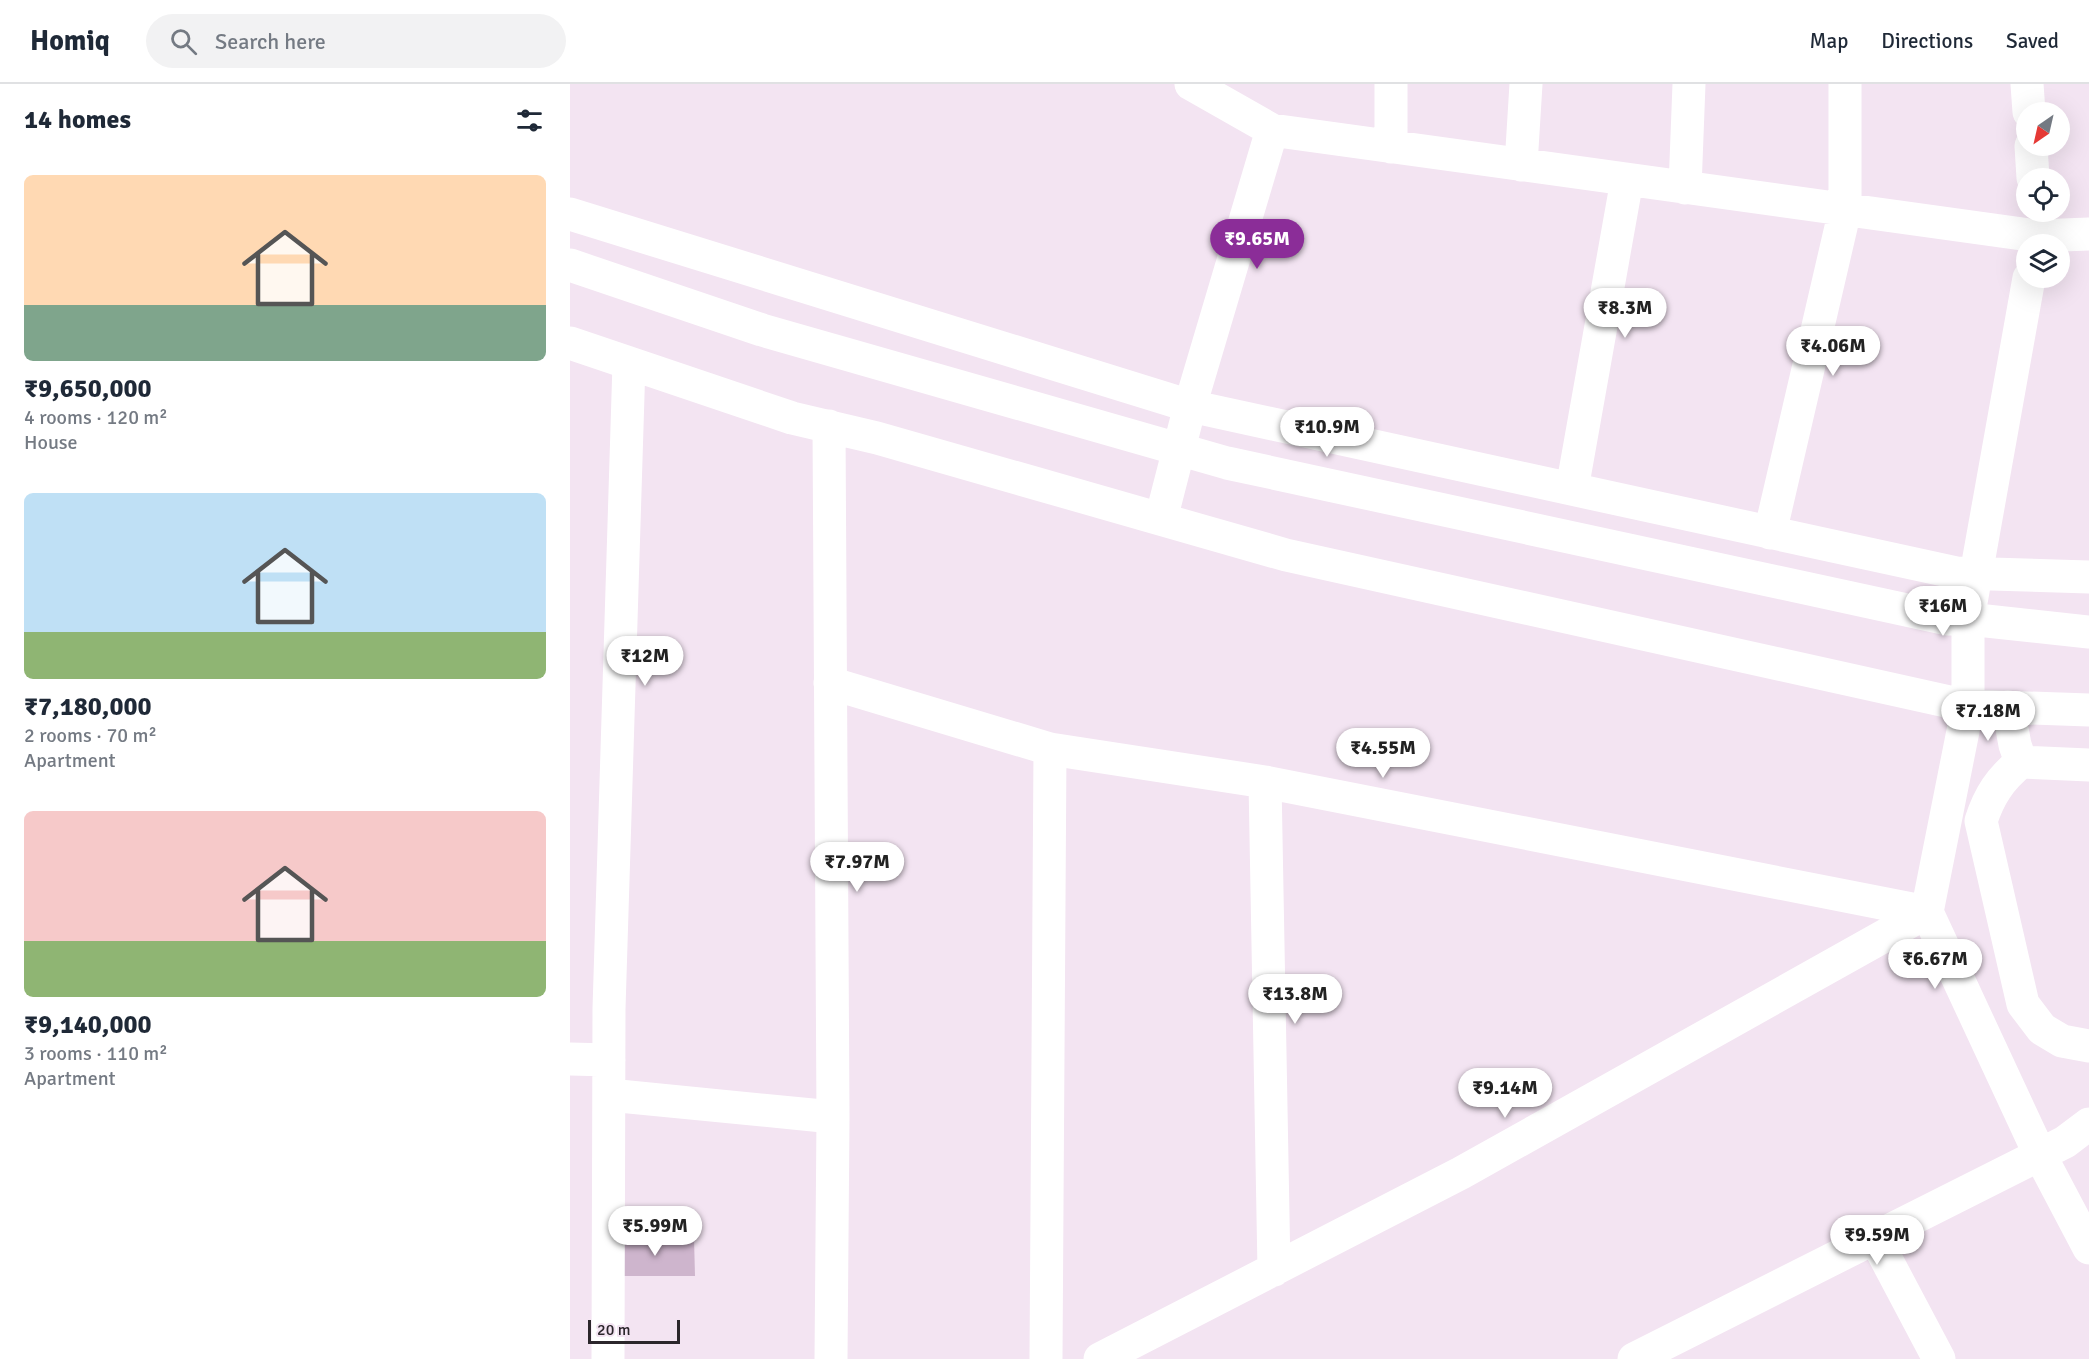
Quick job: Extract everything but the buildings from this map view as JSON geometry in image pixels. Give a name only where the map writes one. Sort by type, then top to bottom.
[{"type":"street","points":[[1191,84],[1222,93],[1272,130],[1845,210],[2036,231],[2089,234]]},
{"type":"street","points":[[1391,84],[1391,147]]},
{"type":"street","points":[[1521,165],[1526,84]]},
{"type":"street","points":[[1685,188],[1689,84]]},
{"type":"street","points":[[1770,533],[1845,210],[1845,84]]},
{"type":"street","points":[[2027,84],[2028,102]]},
{"type":"street","points":[[1161,519],[1190,406],[1272,130]]},
{"type":"street","points":[[1572,489],[1627,180]]},
{"type":"street","points":[[570,214],[1190,406],[1957,573],[2089,576]]},
{"type":"street","points":[[570,265],[762,330],[1227,463],[1948,619],[1968,619],[2089,632]]},
{"type":"street","points":[[2027,288],[1968,619],[1968,706],[1927,912],[2040,1155],[2089,1248]]},
{"type":"street","points":[[570,343],[792,418],[888,441],[1286,555],[1968,706],[2089,710]]},
{"type":"street","points":[[608,1359],[609,1060],[629,363]]},
{"type":"street","points":[[829,426],[833,1117],[831,1359]]},
{"type":"street","points":[[830,683],[1050,749],[1265,782],[1927,912]]},
{"type":"street","points":[[2008,707],[2015,745],[2021,762]]},
{"type":"street","points":[[1046,1359],[1050,749]]},
{"type":"street","points":[[2089,765],[2021,762],[2005,775],[1989,797],[1981,821],[2023,1004],[2042,1029],[2062,1041],[2089,1046]]},
{"type":"street","points":[[1265,782],[1274,1269]]},
{"type":"street","points":[[1100,1359],[1461,1173],[1927,912]]},
{"type":"street","points":[[570,1059],[609,1060]]},
{"type":"street","points":[[609,1095],[833,1117]]},
{"type":"street","points":[[1634,1359],[2066,1142],[2089,1124]]},
{"type":"street","points":[[1875,1238],[1939,1359]]}]
